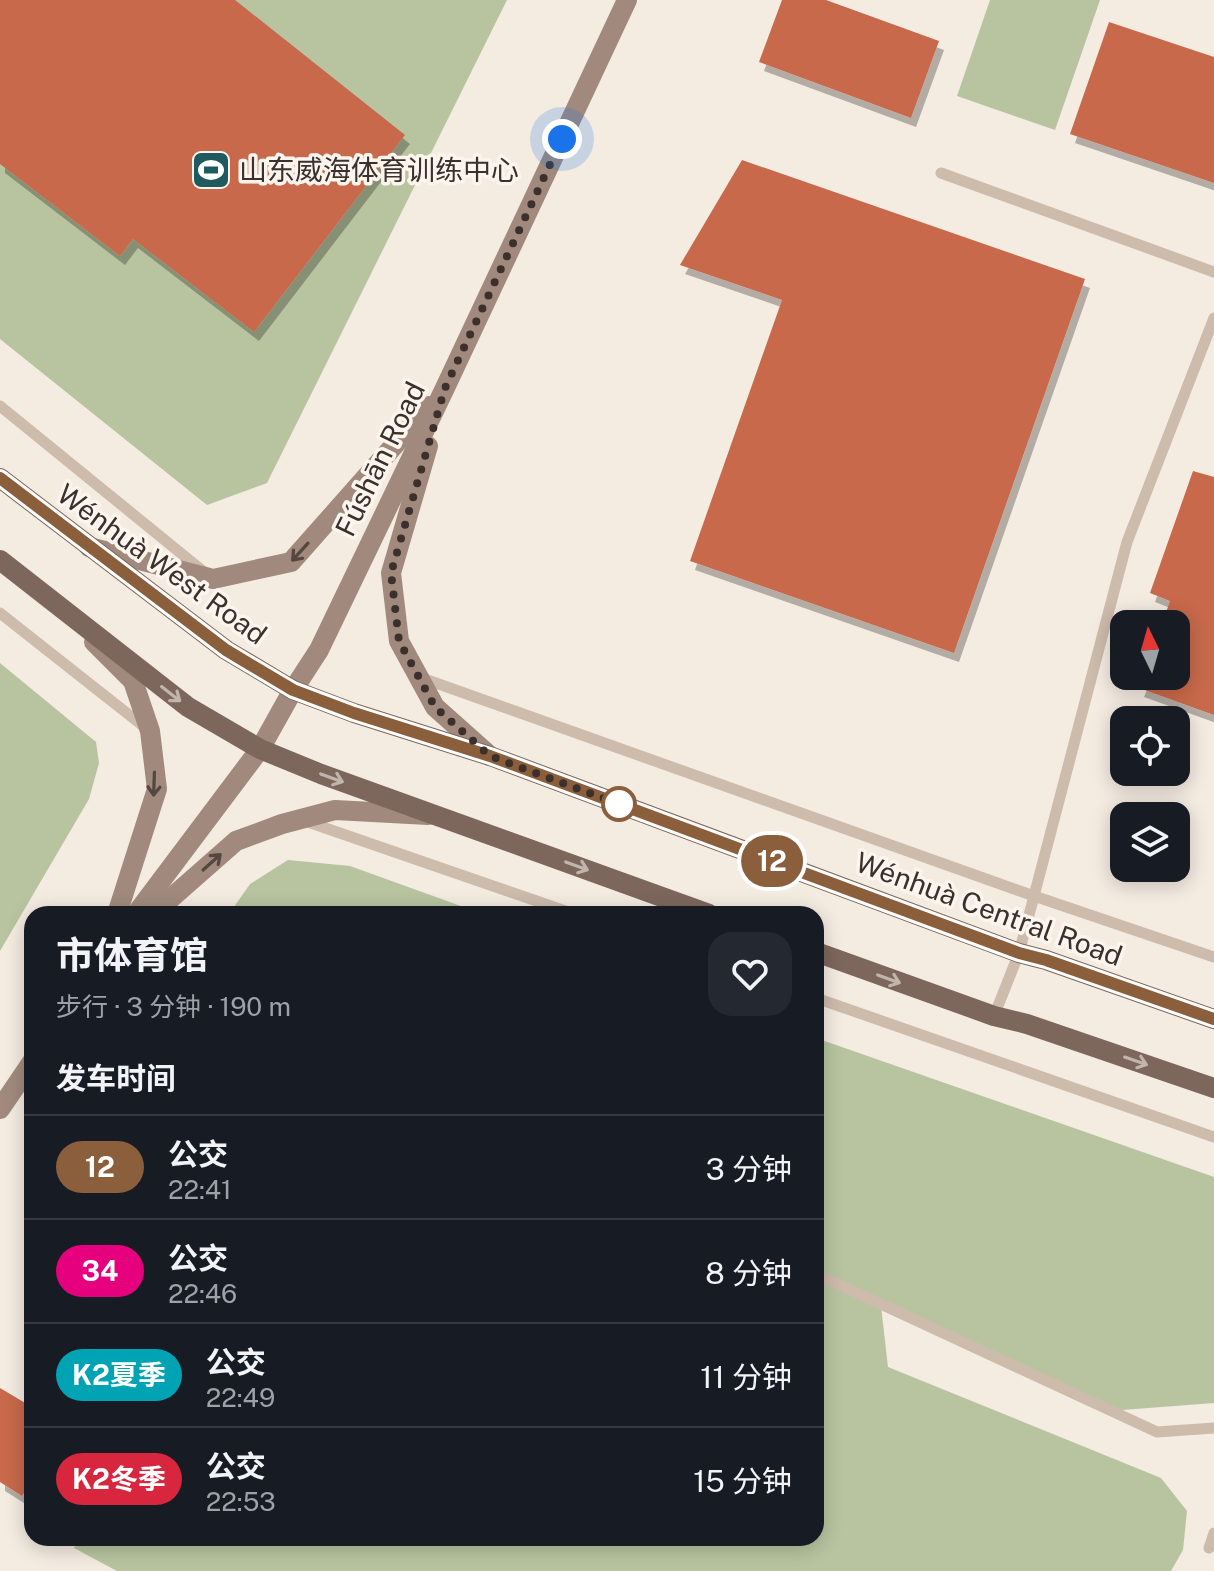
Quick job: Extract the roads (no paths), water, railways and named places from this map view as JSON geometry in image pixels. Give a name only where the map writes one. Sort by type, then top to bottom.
[{"type":"main road","name":"Fúshān Road","points":[[142,906],[260,749],[319,650],[627,0]]},
{"type":"main road","points":[[87,546],[213,579],[291,562],[445,388]]},
{"type":"main road","points":[[445,388],[391,573],[399,641],[435,707],[490,756]]},
{"type":"main road","name":"Wénhuà West Road","points":[[0,478],[226,650],[293,690]]},
{"type":"main road","points":[[0,560],[188,707],[260,749],[321,774],[687,906]]},
{"type":"main road","points":[[54,602],[133,681],[150,731],[157,789],[120,906]]},
{"type":"main road","name":"Wénhuà Central Road","points":[[293,690],[354,713],[490,756],[1019,953],[1214,1019]]},
{"type":"main road","points":[[162,906],[236,841],[282,824],[335,810],[434,815]]},
{"type":"main road","points":[[824,955],[994,1016],[1027,1024],[1214,1088]]},
{"type":"main road","points":[[3,1100],[24,1072]]},
{"type":"lane","points":[[941,173],[1214,272]]},
{"type":"lane","points":[[994,1016],[1019,953],[1127,542],[1214,318]]},
{"type":"lane","points":[[0,406],[213,579]]},
{"type":"lane","points":[[0,613],[150,731]]},
{"type":"lane","points":[[419,677],[1214,957]]},
{"type":"lane","points":[[301,819],[551,906]]},
{"type":"lane","points":[[824,1001],[1214,1137]]},
{"type":"lane","points":[[824,1278],[1157,1432],[1214,1428]]},
{"type":"lane","points":[[1209,1548],[1214,1533]]},
{"type":"place","name":"山东威海体育训练中心","points":[[211,170]]}]
